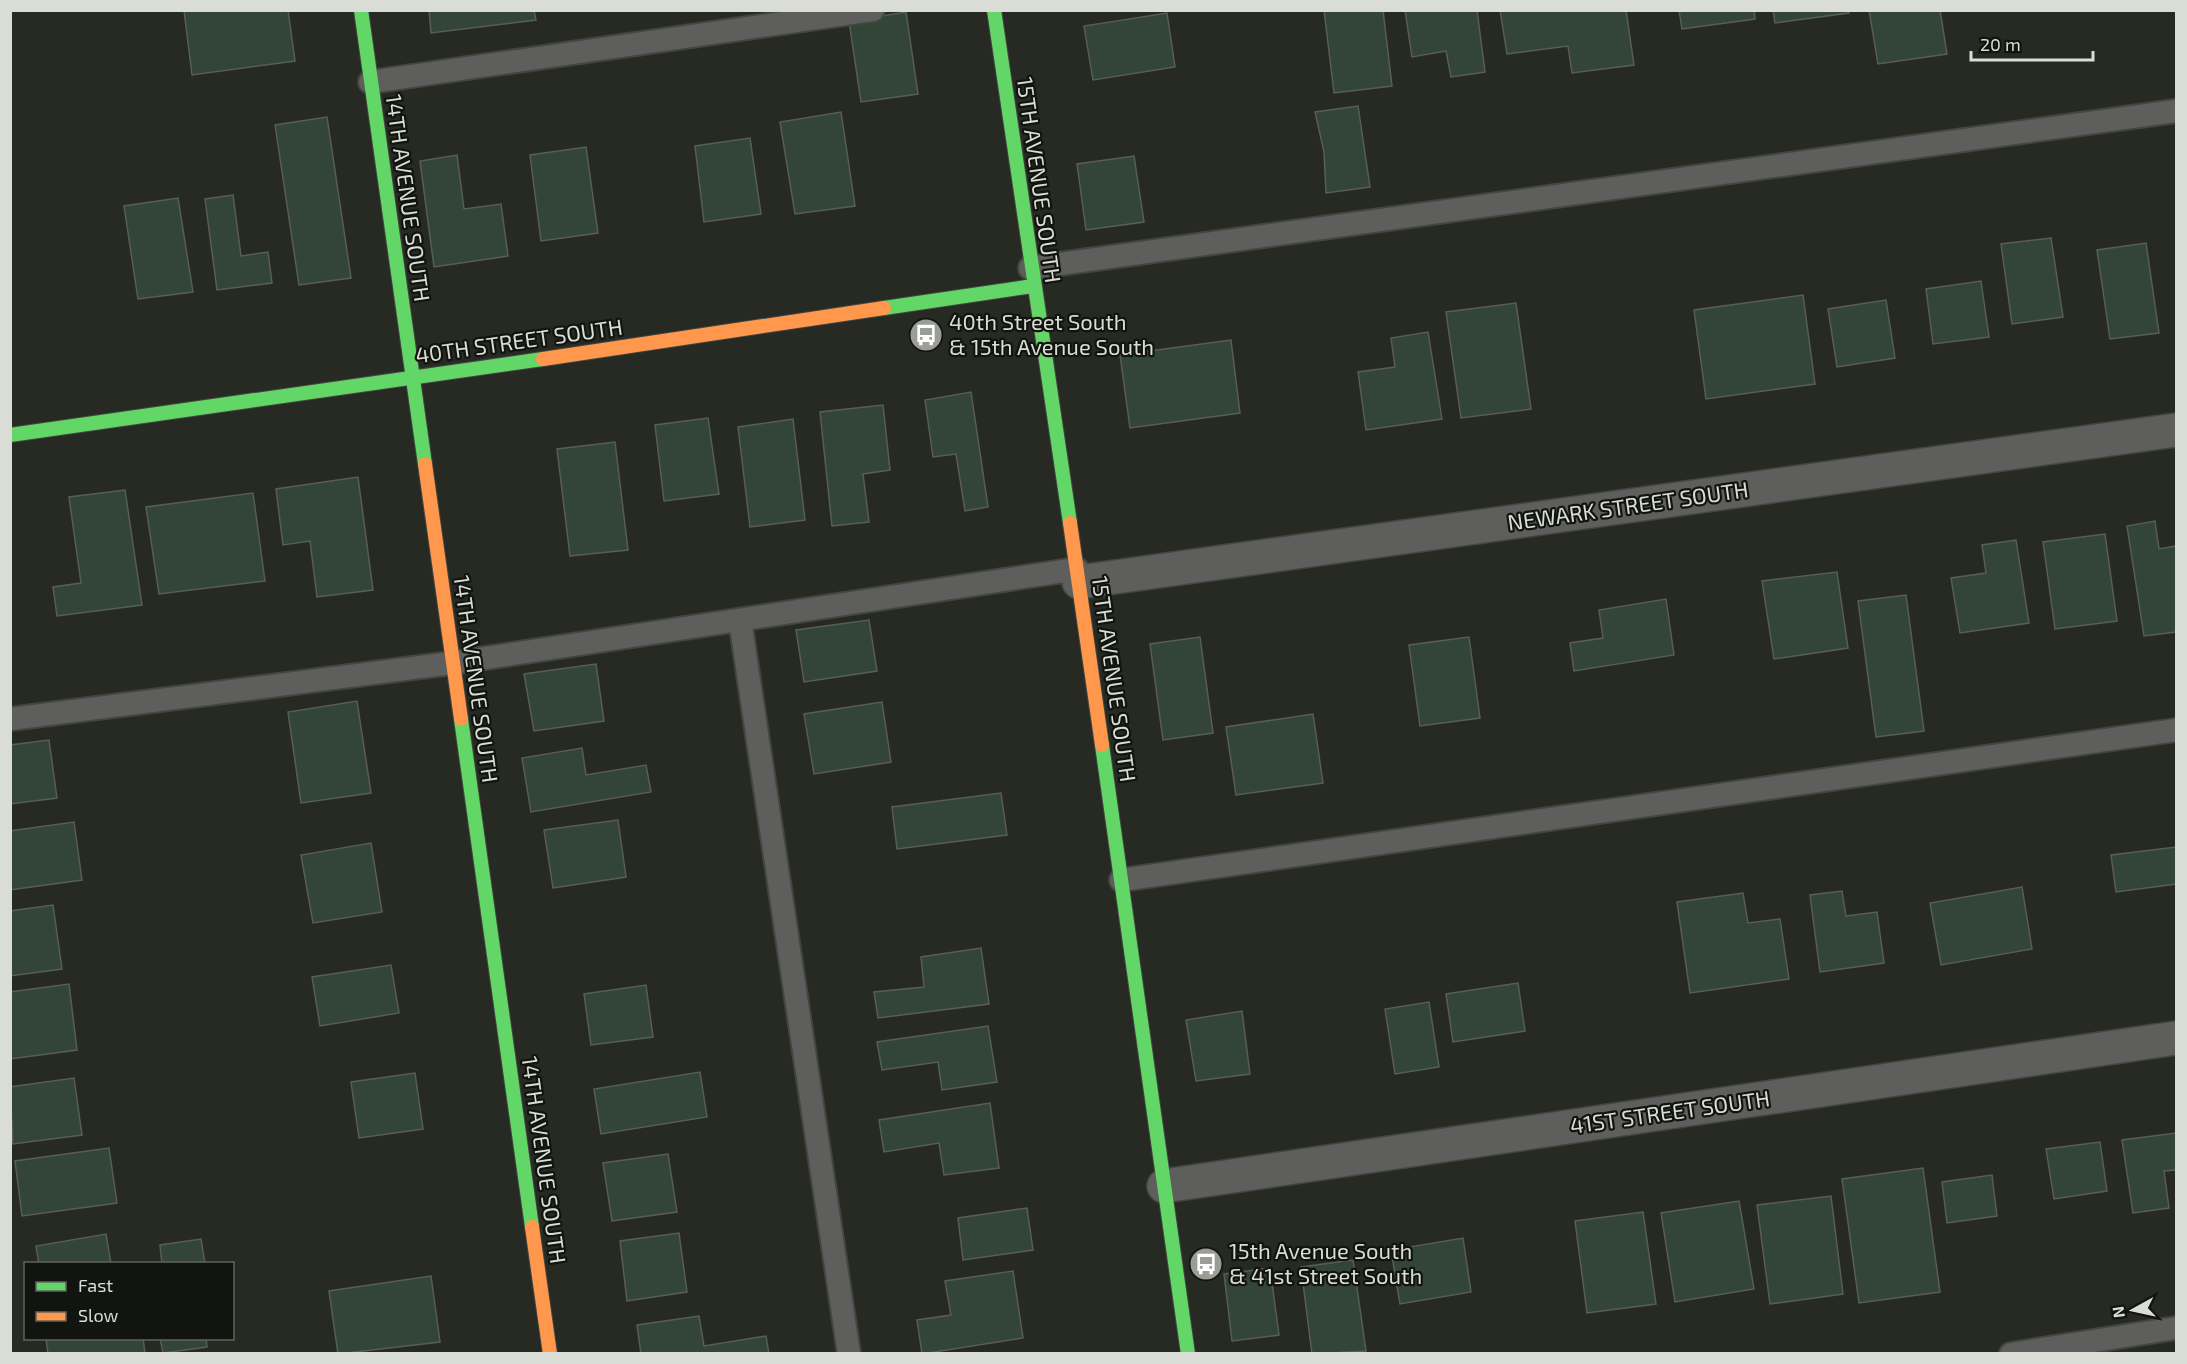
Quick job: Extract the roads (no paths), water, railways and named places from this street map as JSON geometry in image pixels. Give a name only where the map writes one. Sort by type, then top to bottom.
[{"type":"street","name":"14TH AVENUE SOUTH","points":[[361,10],[411,379],[550,1353]]},
{"type":"street","name":"15TH AVENUE SOUTH","points":[[994,10],[1078,575],[1188,1353]]},
{"type":"street","name":"40TH STREET SOUTH","points":[[10,435],[411,379],[1032,277]]},
{"type":"street","name":"NEWARK STREET SOUTH","points":[[1078,575],[2176,430]]},
{"type":"street","name":"41ST STREET SOUTH","points":[[1164,1186],[2176,1038]]},
{"type":"lane","points":[[370,82],[873,10]]},
{"type":"lane","points":[[1032,277],[2176,111]]},
{"type":"lane","points":[[10,719],[452,663],[740,620],[1078,575]]},
{"type":"lane","points":[[740,620],[849,1353]]},
{"type":"lane","points":[[1121,880],[2176,730]]},
{"type":"lane","points":[[2012,1353],[2176,1328]]},
{"type":"place","name":"40th Street South & 15th Avenue South","points":[[926,335]]},
{"type":"place","name":"15th Avenue South & 41st Street South","points":[[1206,1264]]}]
